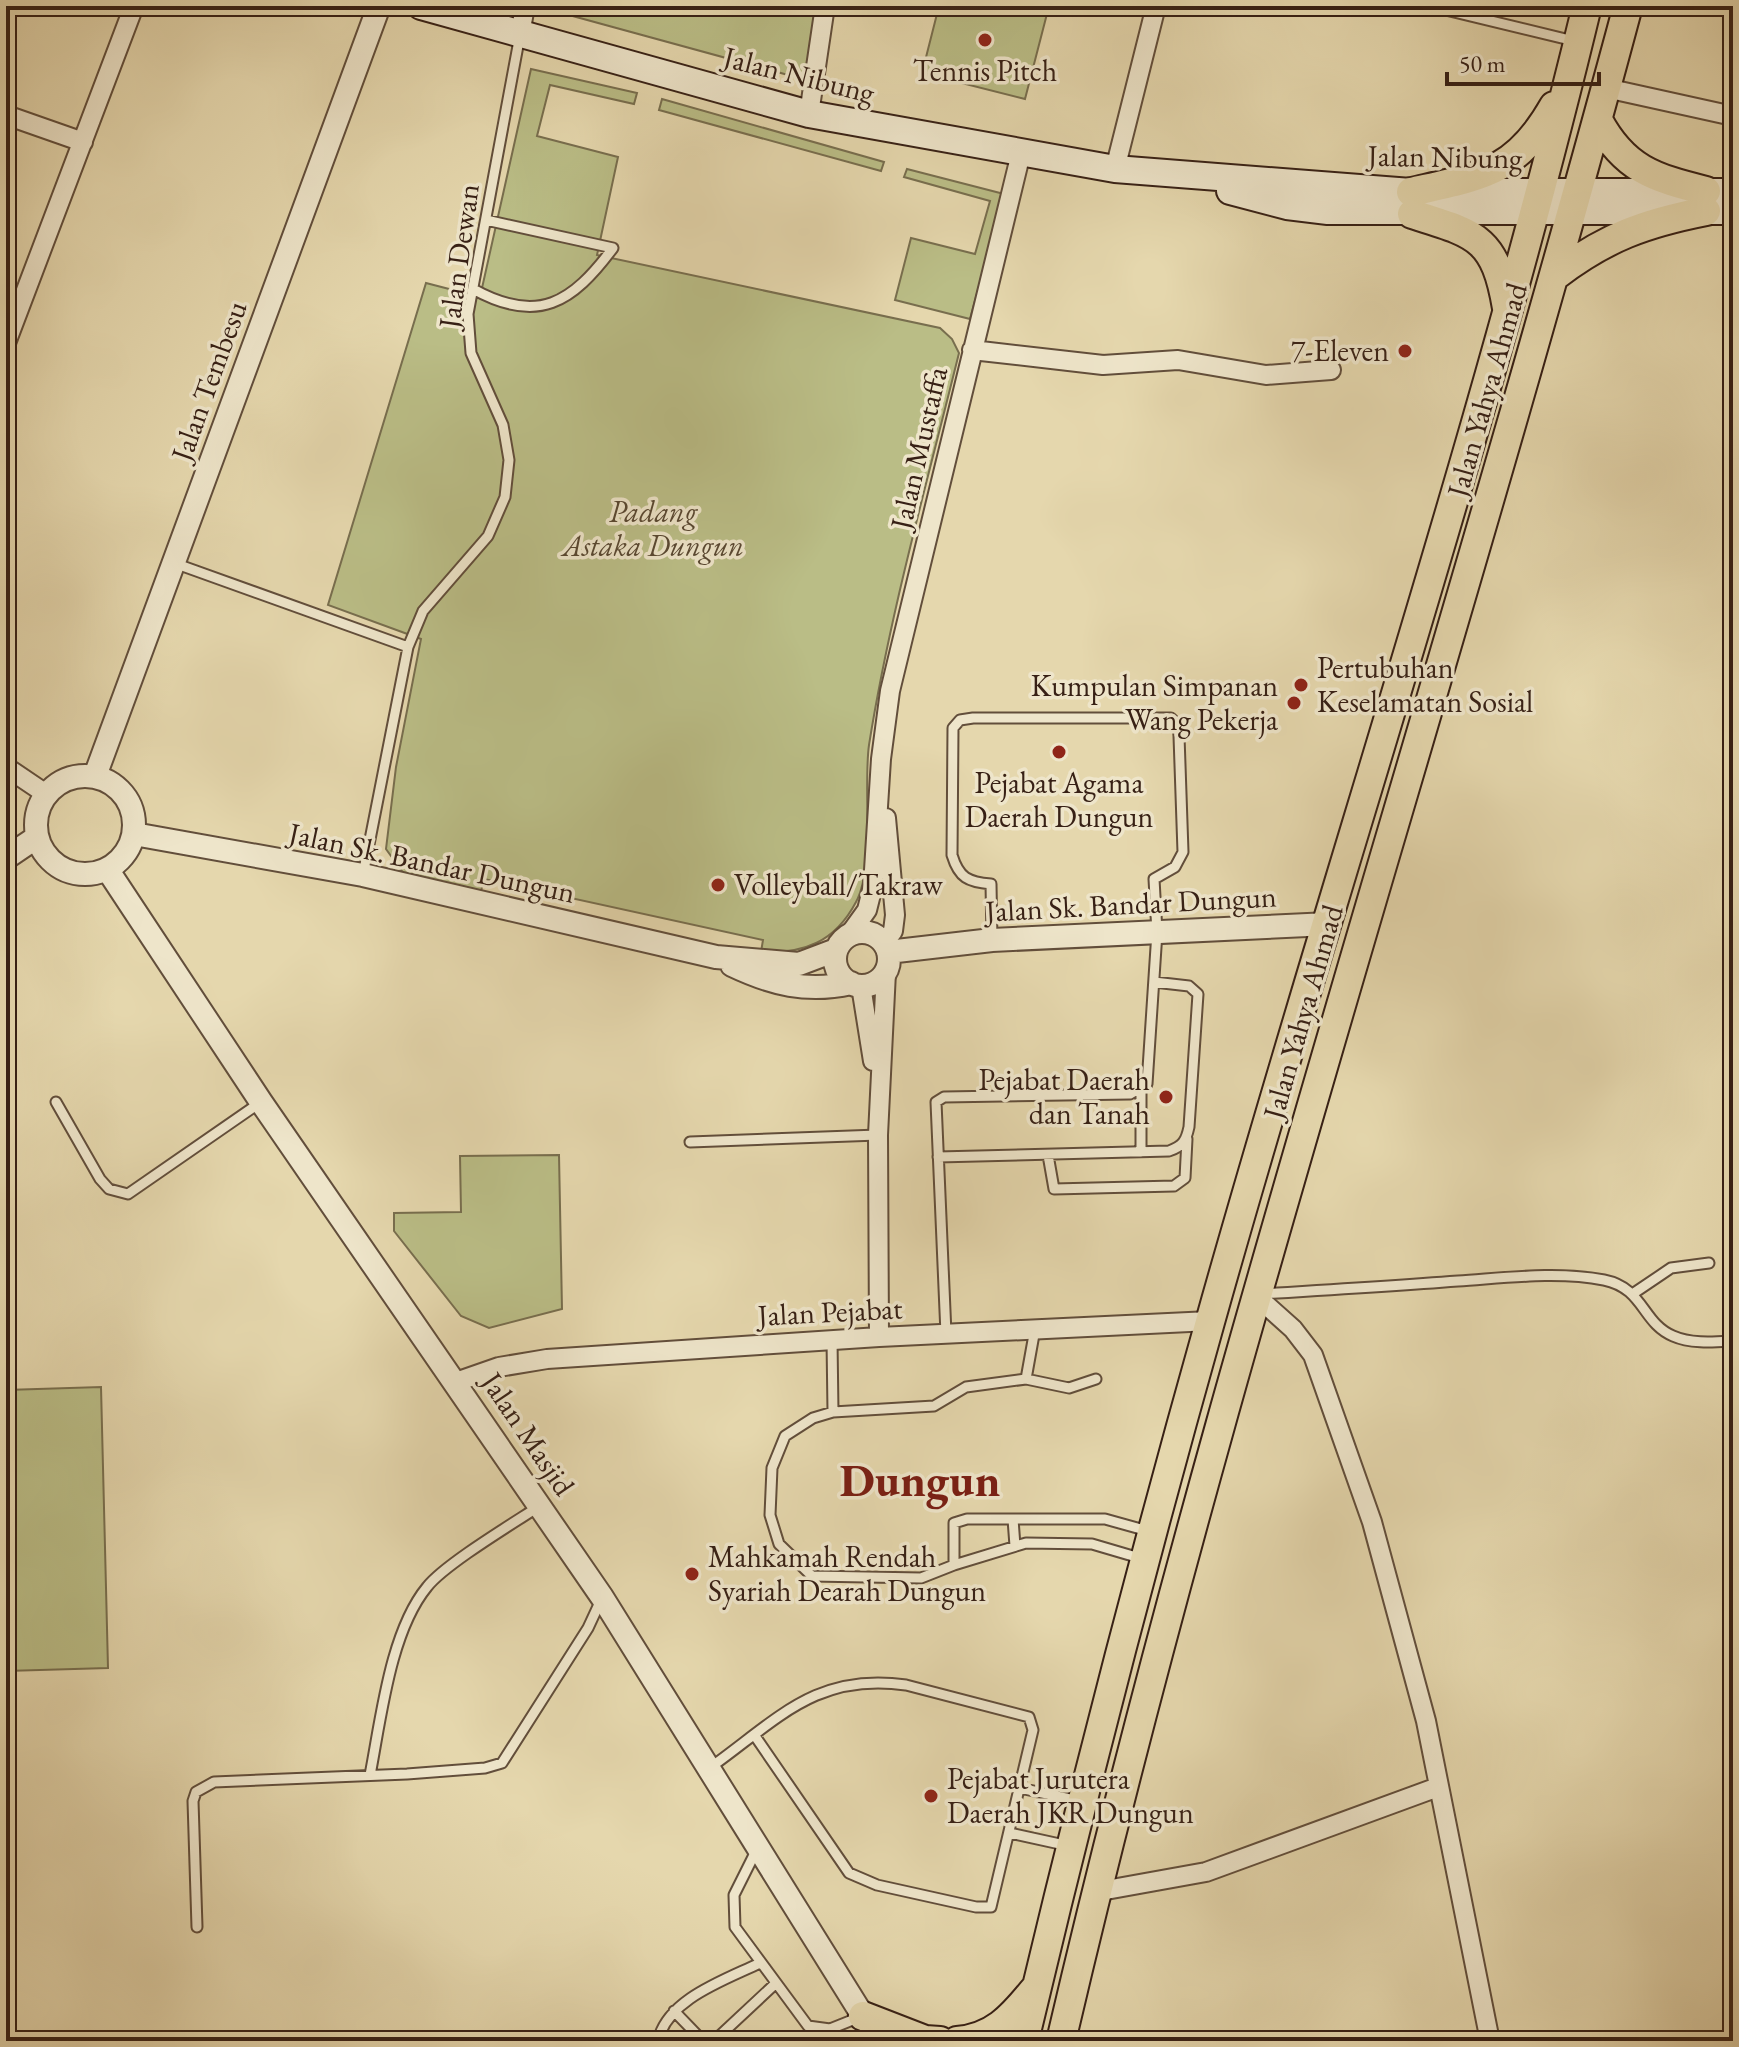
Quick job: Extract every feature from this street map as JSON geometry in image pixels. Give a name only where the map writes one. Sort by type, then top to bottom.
[{"type":"main road","name":"Jalan Nibung","points":[[421,6],[809,114],[1115,169],[1169,175],[1287,206],[1719,201]]},
{"type":"main road","name":"Jalan Yahya Ahmad","points":[[1024,2041],[1082,1801],[1210,1321],[1508,317],[1587,6]]},
{"type":"main road","name":"Jalan Yahya Ahmad","points":[[1061,2041],[1095,1892],[1255,1295],[1556,275],[1628,6]]},
{"type":"main road","points":[[1412,203],[1508,164],[1536,137],[1569,79]]},
{"type":"main road","points":[[1598,120],[1611,145],[1636,167],[1719,201]]},
{"type":"main road","points":[[1556,275],[1622,232],[1719,201]]},
{"type":"main road","points":[[1412,203],[1467,231],[1487,248],[1502,276],[1508,317]]},
{"type":"main road","points":[[957,2041],[973,2040],[1008,2022],[1037,1985]]},
{"type":"main road","points":[[863,2016],[925,2040],[940,2041]]},
{"type":"street","points":[[6,343],[134,6]]},
{"type":"street","name":"Jalan Tembesu","points":[[95,776],[379,6]]},
{"type":"street","points":[[520,35],[525,6]]},
{"type":"street","points":[[809,114],[825,6]]},
{"type":"street","points":[[1115,169],[1156,6]]},
{"type":"street","points":[[1606,88],[1733,116]]},
{"type":"street","points":[[6,115],[83,142]]},
{"type":"street","name":"Jalan Mustaffa","points":[[842,942],[867,910],[873,886],[881,759],[890,691],[1021,153]]},
{"type":"street","points":[[972,350],[1103,365],[1178,360],[1266,375],[1331,370]]},
{"type":"street","name":"Jalan Mustaffa","points":[[879,1337],[879,1099],[886,956],[895,915],[881,759]]},
{"type":"street","points":[[6,767],[46,794]]},
{"type":"street","points":[[77,776],[95,776],[113,783],[126,797],[134,815],[134,834],[120,860],[107,869],[86,874],[64,870],[47,857],[37,837],[36,815],[46,794],[60,782],[77,776]]},
{"type":"street","name":"Jalan Sk. Bandar Dungun","points":[[134,834],[363,875],[716,957],[799,964],[842,942]]},
{"type":"street","points":[[6,858],[37,837]]},
{"type":"street","name":"Jalan Masjid","points":[[107,869],[261,1102],[602,1597],[863,2016],[886,2041]]},
{"type":"street","name":"Jalan Sk. Bandar Dungun","points":[[886,956],[992,940],[1329,924]]},
{"type":"street","points":[[868,932],[886,956],[879,979],[856,985],[837,969],[842,942],[868,932]]},
{"type":"street","name":"Jalan Sk. Bandar Dungun","points":[[716,957],[766,981],[785,985],[812,989],[856,985]]},
{"type":"street","name":"Jalan Mustaffa","points":[[856,985],[879,1099]]},
{"type":"street","points":[[1255,1295],[1304,1342],[1320,1371],[1372,1522],[1426,1721],[1490,2041]]},
{"type":"street","name":"Jalan Pejabat","points":[[456,1382],[521,1361],[879,1337],[1210,1321]]},
{"type":"street","points":[[1095,1892],[1206,1872],[1438,1787]]},
{"type":"lane","points":[[1429,6],[1578,43]]},
{"type":"lane","name":"Jalan Dewan","points":[[363,875],[408,647],[423,611],[488,536],[505,497],[509,460],[503,425],[471,353],[468,314],[520,35]]},
{"type":"lane","points":[[473,289],[515,308],[543,305],[576,288],[594,274],[613,248],[486,220]]},
{"type":"lane","points":[[174,563],[408,647]]},
{"type":"lane","points":[[992,940],[991,884],[970,882],[957,871],[952,855],[953,728],[960,720],[973,718],[1171,718],[1178,725],[1183,852],[1175,867],[1154,879],[1157,932],[1149,1076],[1141,1091],[1141,1152]]},
{"type":"lane","points":[[1048,1155],[1054,1189],[1174,1186],[1185,1178],[1198,994],[1189,986],[1154,982]]},
{"type":"lane","points":[[946,1334],[936,1102],[944,1097],[1130,1094],[1141,1091]]},
{"type":"lane","points":[[56,1102],[100,1179],[109,1189],[128,1194],[261,1102]]},
{"type":"lane","points":[[690,1142],[878,1135]]},
{"type":"lane","points":[[938,1157],[1169,1151],[1187,1139]]},
{"type":"lane","points":[[1634,1293],[1671,1268],[1709,1263]]},
{"type":"lane","points":[[1255,1295],[1509,1278],[1585,1277],[1609,1281],[1634,1293],[1661,1329],[1671,1336],[1699,1342],[1733,1341]]},
{"type":"lane","points":[[1026,1379],[1035,1329]]},
{"type":"lane","points":[[832,1340],[833,1412]]},
{"type":"lane","points":[[1096,1379],[1069,1388],[1026,1379],[966,1387],[934,1406],[833,1412],[813,1418],[785,1436],[772,1468],[770,1515],[779,1544],[812,1576],[921,1578],[1026,1543],[1092,1544],[1147,1560]]},
{"type":"lane","points":[[370,1775],[389,1681],[414,1605],[429,1584],[541,1506]]},
{"type":"lane","points":[[954,1565],[954,1523],[967,1519],[1105,1519],[1154,1533]]},
{"type":"lane","points":[[1013,1519],[1015,1546]]},
{"type":"lane","points":[[197,1927],[193,1801],[196,1792],[214,1782],[485,1768],[502,1763],[588,1628],[602,1597]]},
{"type":"lane","points":[[710,1767],[823,1689],[886,1682],[1029,1717],[1033,1730],[991,1907],[976,1907],[863,1880],[840,1864],[755,1736]]},
{"type":"lane","points":[[1020,1788],[1082,1801]]},
{"type":"lane","points":[[1010,1833],[1072,1846]]},
{"type":"lane","points":[[759,1846],[734,1895],[735,1927],[808,2026],[830,2029],[863,2016]]},
{"type":"lane","points":[[658,2041],[661,2027],[674,2011],[760,1963]]},
{"type":"lane","points":[[714,2041],[775,1984]]},
{"type":"lane","points":[[674,2011],[703,2041]]},
{"type":"green space","points":[[420,6],[525,6],[520,35]]},
{"type":"green space","points":[[536,6],[821,6],[810,81]]},
{"type":"green space","name":"Tennis Pitch","points":[[939,6],[1049,6],[1025,99],[922,73]]},
{"type":"green space","name":"Padang Astaka Dungun","points":[[531,69],[637,93],[634,104],[550,85],[537,136],[618,157],[597,255],[940,328],[952,339],[959,353],[887,646],[869,745],[867,848],[862,887],[848,916],[838,927],[817,943],[804,948],[761,952],[763,940],[484,879],[481,891],[404,874],[386,849],[396,767],[421,639],[328,605],[426,283],[480,297]]},
{"type":"green space","points":[[662,99],[884,162],[881,171],[659,110]]},
{"type":"green space","points":[[907,169],[1004,194],[970,319],[895,300],[911,238],[975,254],[990,201],[904,177]]},
{"type":"green space","points":[[559,1155],[562,1309],[489,1328],[461,1316],[394,1231],[394,1213],[461,1212],[460,1156]]},
{"type":"green space","points":[[101,1387],[108,1668],[6,1671],[6,1390]]},
{"type":"place","name":"Tennis Pitch","points":[[985,40]]},
{"type":"place","name":"7-Eleven","points":[[1405,351]]},
{"type":"place","name":"Pertubuhan Keselamatan Sosial","points":[[1301,685]]},
{"type":"place","name":"Kumpulan Simpanan Wang Pekerja","points":[[1294,703]]},
{"type":"place","name":"Pejabat Agama Daerah Dungun","points":[[1059,752]]},
{"type":"place","name":"Volleyball/Takraw","points":[[718,885]]},
{"type":"place","name":"Pejabat Daerah dan Tanah","points":[[1166,1097]]},
{"type":"place","name":"Mahkamah Rendah Syariah Dearah Dungun","points":[[692,1574]]},
{"type":"place","name":"Pejabat Jurutera Daerah JKR Dungun","points":[[931,1796]]},
{"type":"district","name":"Dungun","points":[[920,1480]]}]
